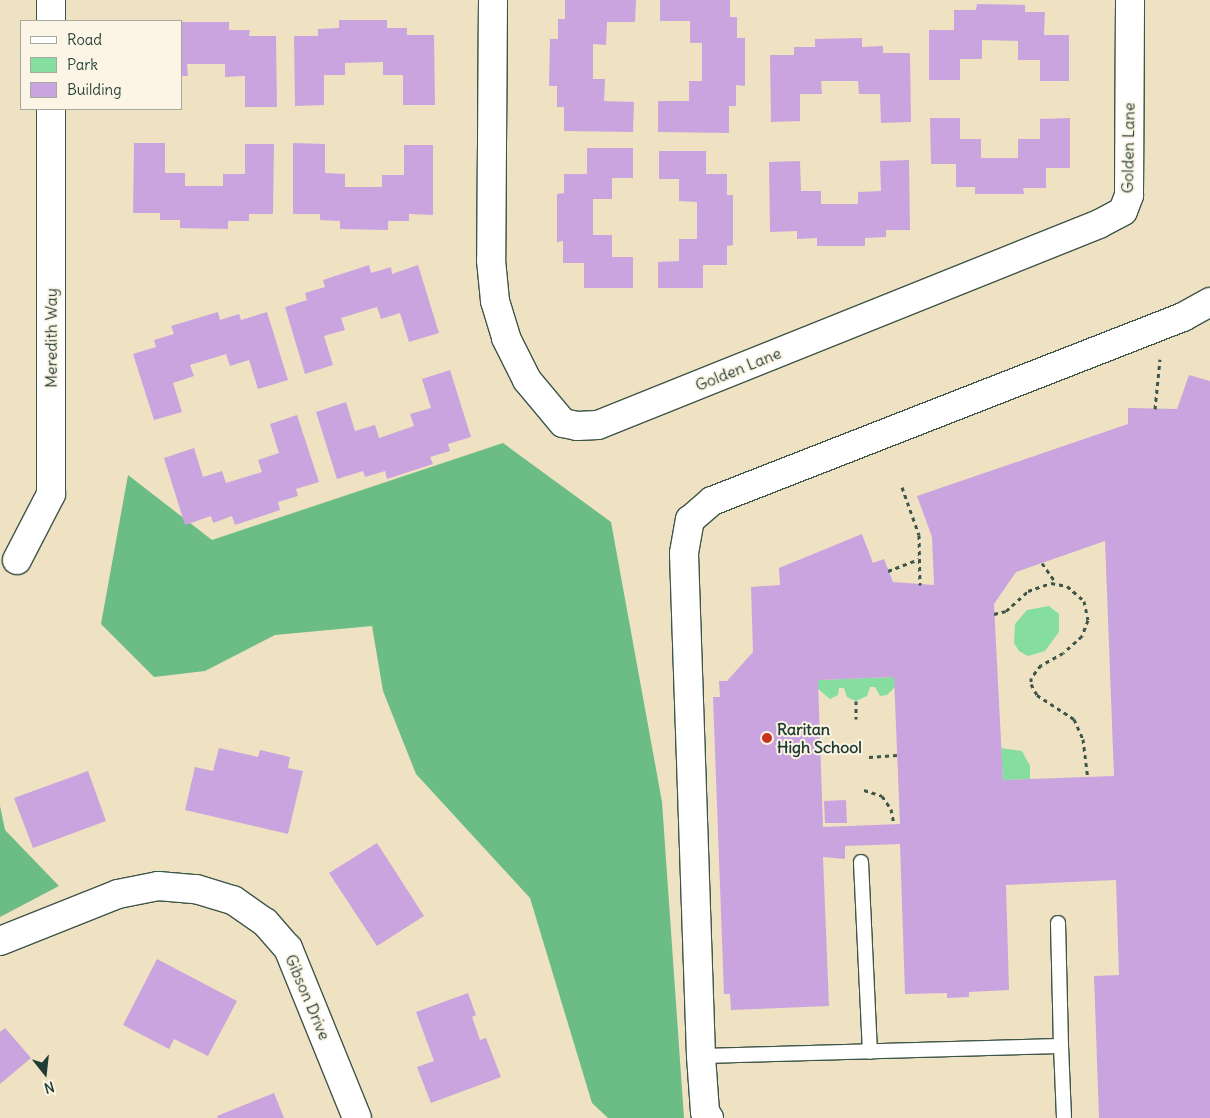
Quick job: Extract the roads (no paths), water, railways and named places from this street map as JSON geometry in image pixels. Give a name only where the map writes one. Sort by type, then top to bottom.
[{"type":"street","points":[[50,0],[50,20]]},
{"type":"street","name":"Golden Lane","points":[[494,0],[491,260],[495,301],[506,338],[527,380],[563,423],[577,426],[598,424],[1099,224],[1123,211],[1129,195],[1130,0]]},
{"type":"street","name":"Meredith Way","points":[[17,560],[51,494],[50,110]]},
{"type":"street","points":[[709,1118],[705,1112],[701,1056],[684,552],[690,520],[712,501],[1183,317],[1210,302]]},
{"type":"street","name":"Gibson Drive","points":[[0,941],[118,894],[158,886],[196,889],[233,900],[265,922],[288,948],[357,1118]]},
{"type":"lane","points":[[861,862],[870,1052]]},
{"type":"lane","points":[[1058,923],[1064,1118]]},
{"type":"lane","points":[[701,1056],[1061,1046]]},
{"type":"place","name":"Raritan High School","points":[[767,738]]}]
